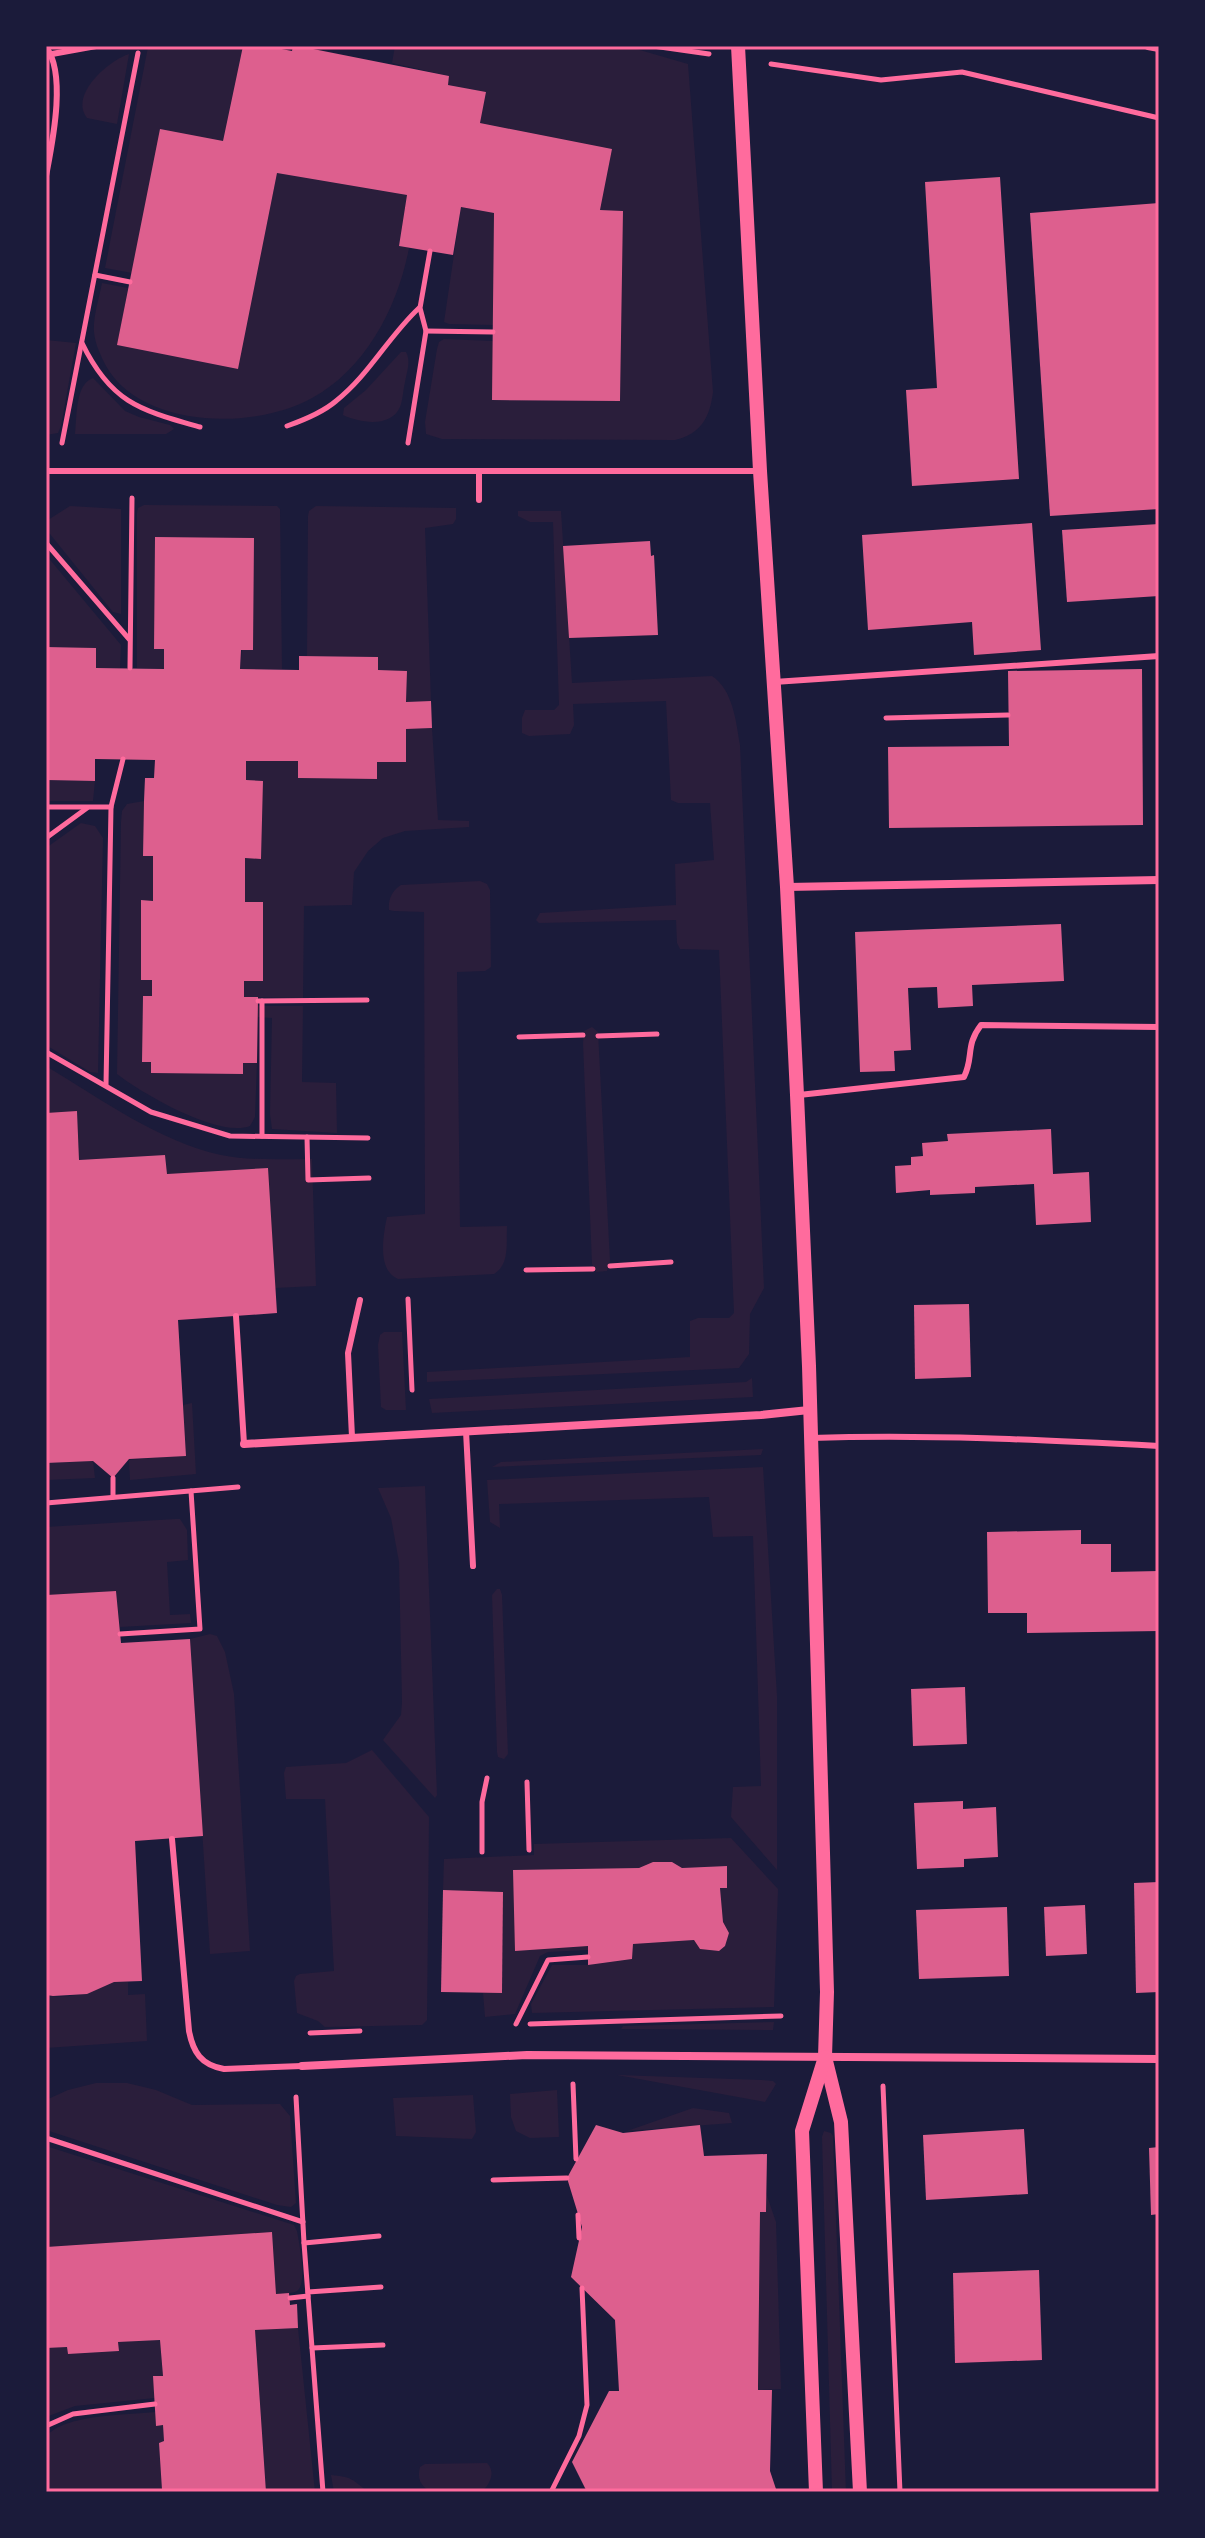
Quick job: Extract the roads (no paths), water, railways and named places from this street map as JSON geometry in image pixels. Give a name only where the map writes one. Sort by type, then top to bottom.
[{"type":"street","points":[[1148,46],[1159,48]]},
{"type":"street","points":[[739,53],[760,471],[787,887],[811,1438],[827,1992],[825,2057],[802,2131],[816,2492]]},
{"type":"street","points":[[787,887],[1159,880]]},
{"type":"street","points":[[244,1444],[809,1410]]},
{"type":"street","points":[[302,2066],[527,2055],[1159,2059]]},
{"type":"street","points":[[825,2057],[841,2122],[860,2492]]},
{"type":"lane","points":[[52,54],[96,46]]},
{"type":"lane","points":[[46,47],[52,54],[57,90],[46,176]]},
{"type":"lane","points":[[46,471],[760,471]]},
{"type":"lane","points":[[479,472],[479,500]]},
{"type":"lane","points":[[774,682],[1159,656]]},
{"type":"lane","points":[[797,1095],[964,1077],[969,1046],[981,1025],[1159,1027]]},
{"type":"lane","points":[[352,1437],[348,1353],[360,1300]]},
{"type":"lane","points":[[236,1316],[244,1444]]},
{"type":"lane","points":[[466,1431],[473,1566]]},
{"type":"lane","points":[[811,1438],[996,1439],[1159,1446]]},
{"type":"lane","points":[[172,1839],[189,2031],[196,2054],[213,2067],[224,2069],[302,2066]]}]
